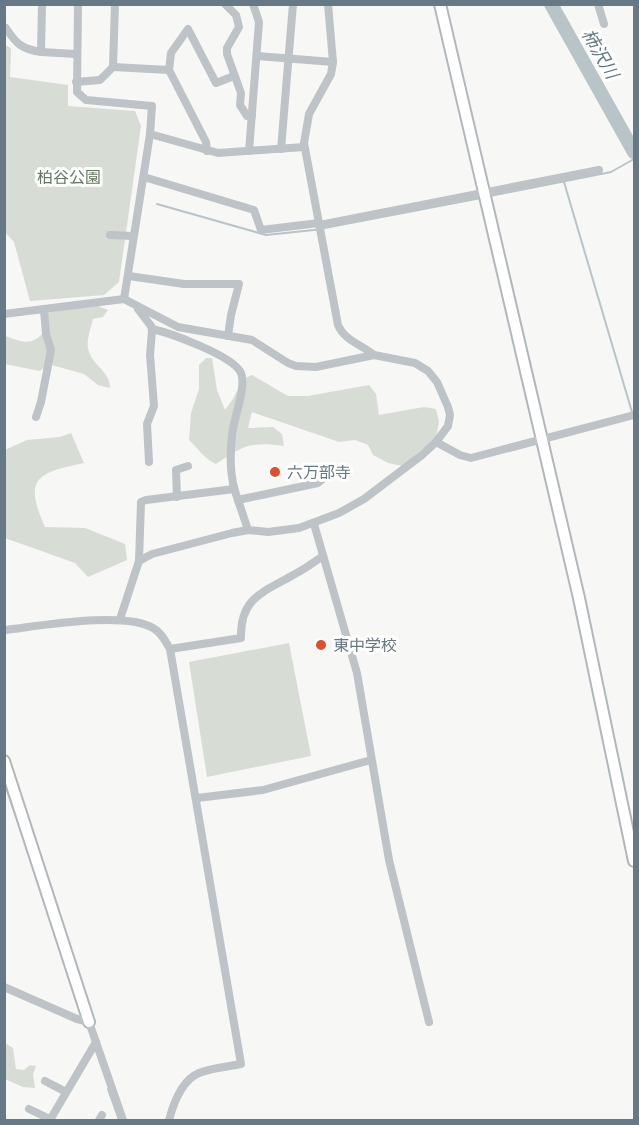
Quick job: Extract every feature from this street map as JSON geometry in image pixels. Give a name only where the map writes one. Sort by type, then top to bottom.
[{"type":"street","points":[[41,52],[42,4]]},
{"type":"street","points":[[78,4],[77,92],[86,100],[152,106],[144,177],[124,299]]},
{"type":"street","points":[[76,82],[100,80],[113,67],[115,4]]},
{"type":"street","points":[[225,4],[236,15],[239,27],[226,51],[241,93],[240,105],[247,116],[252,115]]},
{"type":"street","points":[[249,151],[259,22],[259,16],[253,4]]},
{"type":"street","points":[[281,149],[293,4]]},
{"type":"street","points":[[328,4],[333,62],[331,74],[309,114],[304,147],[340,331],[374,355]]},
{"type":"street","points":[[440,4],[579,598],[634,861]]},
{"type":"street","points":[[598,4],[604,24]]},
{"type":"street","points":[[6,28],[15,43],[24,49],[76,54]]},
{"type":"street","points":[[207,151],[203,135],[169,70],[170,55],[188,29],[216,83],[234,76]]},
{"type":"street","points":[[257,56],[333,62]]},
{"type":"street","points":[[113,67],[169,70]]},
{"type":"street","points":[[150,134],[221,153],[304,147]]},
{"type":"street","points":[[144,177],[254,210],[261,230],[319,224],[599,170]]},
{"type":"street","points":[[110,235],[133,236]]},
{"type":"street","points":[[129,276],[184,284],[239,284],[228,336]]},
{"type":"street","points":[[4,314],[124,299],[178,327],[252,340],[288,363],[306,368],[374,355],[415,363],[434,377],[448,407],[450,415],[448,426],[436,442],[369,496],[314,524],[286,530],[248,530],[152,554],[139,561]]},
{"type":"street","points":[[135,305],[152,329],[151,365],[154,406],[147,424],[149,462]]},
{"type":"street","points":[[36,417],[51,350],[46,334],[44,310]]},
{"type":"street","points":[[152,329],[175,336],[218,355],[236,365],[242,374],[242,385],[232,434],[231,456],[234,489],[248,530]]},
{"type":"street","points":[[436,442],[460,455],[471,458],[634,415]]},
{"type":"street","points":[[177,497],[176,470],[188,466]]},
{"type":"street","points":[[238,500],[318,483],[325,477],[325,472]]},
{"type":"street","points":[[120,619],[139,561],[141,502],[234,489]]},
{"type":"street","points":[[314,524],[357,674],[389,860],[429,1022]]},
{"type":"street","points":[[170,649],[242,638],[241,623],[246,607],[261,592],[296,574],[323,556]]},
{"type":"street","points":[[4,630],[120,619],[154,628],[162,635],[170,649],[241,1064],[197,1074],[189,1079],[172,1109],[169,1120]]},
{"type":"street","points":[[196,798],[263,790],[371,760]]},
{"type":"street","points":[[4,761],[123,1120]]},
{"type":"street","points":[[4,987],[89,1022]]},
{"type":"street","points":[[29,1109],[50,1120],[96,1042]]},
{"type":"street","points":[[45,1081],[66,1092]]},
{"type":"green space","name":"柏谷公園","points":[[5,45],[11,48],[10,77],[68,85],[68,106],[135,111],[141,126],[119,282],[104,295],[30,301],[14,242],[5,232]]},
{"type":"green space","points":[[79,306],[98,306],[108,310],[103,317],[93,319],[88,344],[91,357],[105,373],[110,388],[98,385],[84,374],[48,364],[40,371],[5,364],[5,336],[26,342],[31,341],[45,331],[44,314]]},
{"type":"green space","points":[[206,358],[212,358],[217,390],[225,410],[243,379],[252,375],[288,396],[308,396],[369,385],[376,394],[379,415],[424,407],[436,409],[439,422],[436,437],[403,466],[388,463],[373,455],[368,445],[355,440],[339,442],[252,412],[248,428],[273,427],[282,434],[284,446],[263,444],[247,446],[216,464],[204,456],[189,440],[191,413],[199,389],[199,365]]},
{"type":"green space","points":[[71,433],[84,463],[55,470],[45,475],[35,488],[35,498],[45,527],[85,528],[125,544],[127,560],[88,577],[75,563],[5,538],[5,450],[27,440],[60,437]]},
{"type":"green space","points":[[289,643],[311,756],[207,777],[189,662]]},
{"type":"green space","points":[[5,1043],[13,1048],[16,1069],[24,1070],[30,1065],[36,1066],[33,1074],[35,1088],[23,1087],[5,1079]]},
{"type":"waterway","name":"柿沢川","points":[[551,4],[634,152]]},
{"type":"waterway","points":[[490,196],[611,172],[634,159]]},
{"type":"waterway","points":[[564,182],[632,412]]},
{"type":"waterway","points":[[157,204],[266,235],[314,230],[481,198]]},
{"type":"waterway","points":[[4,782],[26,845]]},
{"type":"waterway","points":[[108,1089],[119,1120]]},
{"type":"place","name":"六万部寺","points":[[275,472]]},
{"type":"place","name":"東中学校","points":[[321,645]]}]
